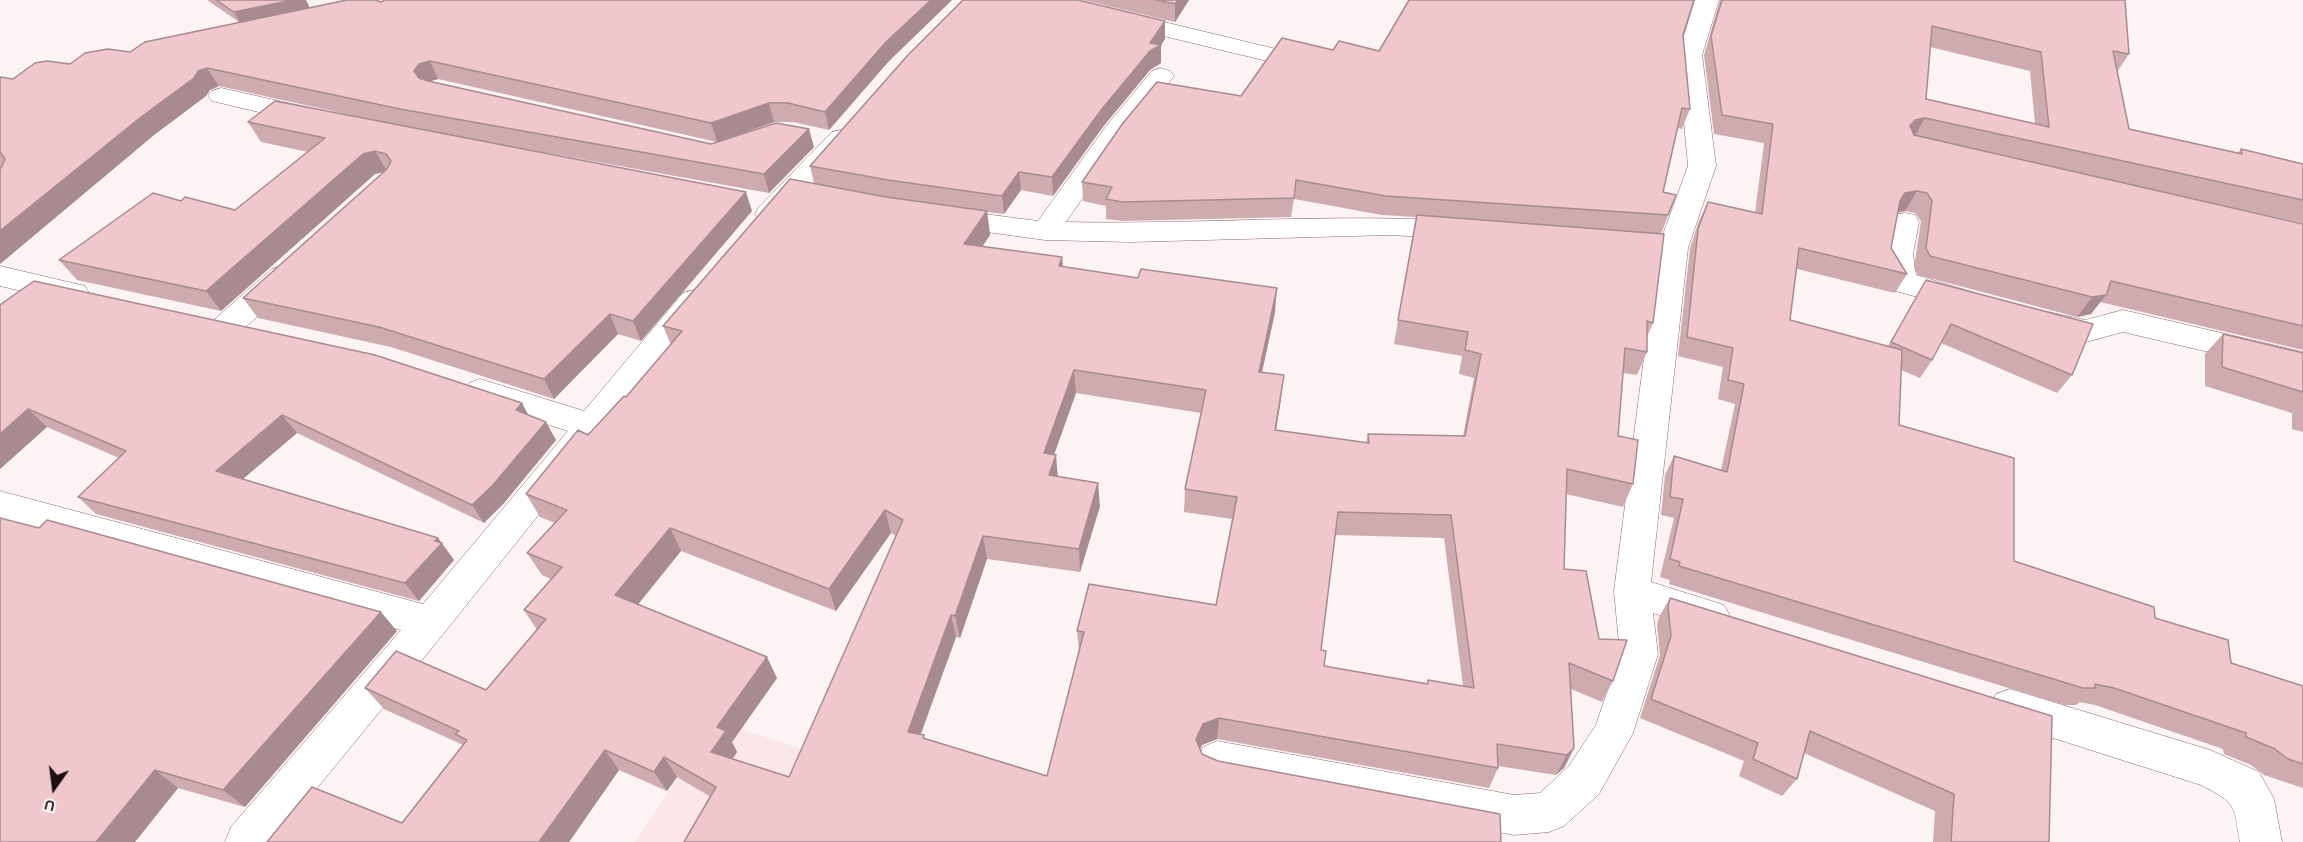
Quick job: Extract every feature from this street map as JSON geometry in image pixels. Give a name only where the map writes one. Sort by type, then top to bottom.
[{"type":"street","points":[[1043,0],[1267,54]]},
{"type":"street","points":[[1217,760],[1514,815],[1550,812],[1584,780],[1614,733],[1639,654],[1632,591],[1661,247],[1702,166],[1690,56],[1707,0]]},
{"type":"street","points":[[1045,231],[1113,135],[1161,76]]},
{"type":"street","points":[[221,96],[332,121]]},
{"type":"street","points":[[746,241],[773,199],[825,140],[857,118]]},
{"type":"street","points":[[773,199],[824,198]]},
{"type":"street","points":[[925,215],[1045,231],[1143,232],[1389,226],[1486,232]]},
{"type":"street","points":[[1905,222],[1897,268],[1901,278],[1907,284],[1986,306]]},
{"type":"street","points":[[262,334],[212,323],[306,254]]},
{"type":"street","points":[[0,276],[104,299]]},
{"type":"street","points":[[246,842],[431,622],[714,276]]},
{"type":"street","points":[[2020,315],[2086,331],[2123,321],[2303,363]]},
{"type":"street","points":[[458,383],[591,426]]},
{"type":"street","points":[[0,505],[431,622]]},
{"type":"street","points":[[1632,591],[1746,626]]},
{"type":"street","points":[[1972,696],[2210,769],[2244,786],[2253,800],[2261,842]]},
{"type":"shaded area","points":[[717,721],[1081,842],[634,842]]},
{"type":"building","points":[[216,0],[293,0],[234,12]]},
{"type":"building","points":[[347,0],[381,2],[385,0],[931,0],[886,42],[825,112],[788,103],[769,103],[711,123],[430,61],[419,64],[414,71],[419,78],[428,81],[711,144],[776,123],[809,129],[764,174],[400,109],[207,68],[198,71],[194,78],[141,117],[0,231],[0,168],[5,159],[0,153],[0,77],[13,79],[35,63],[47,61],[70,64],[85,53],[108,49],[130,52],[145,42]]},
{"type":"building","points":[[963,0],[1078,0],[1165,21],[1150,43],[1161,45],[1150,51],[1102,109],[1052,177],[1019,172],[1002,196],[810,166],[908,55]]},
{"type":"building","points":[[1157,0],[1178,0],[1175,4]]},
{"type":"building","points":[[1409,0],[1694,0],[1683,35],[1690,109],[1682,108],[1663,192],[1676,195],[1668,215],[1386,196],[1296,180],[1294,198],[1122,202],[1106,199],[1112,187],[1082,182],[1123,123],[1157,82],[1241,96],[1282,38],[1333,50],[1339,41],[1379,51]]},
{"type":"building","points":[[1722,0],[2125,0],[2129,54],[2113,51],[2129,129],[2242,154],[2241,149],[2303,164],[2303,200],[1925,118],[1915,120],[1910,126],[1914,135],[2303,224],[2303,326],[2111,281],[2106,295],[2092,297],[1930,256],[1926,248],[1932,201],[1927,193],[1917,191],[1905,193],[1900,201],[1891,248],[1907,274],[1799,248],[1790,320],[1902,350],[1899,425],[2014,458],[2014,561],[2154,607],[2155,618],[2228,640],[2231,663],[2303,686],[2303,764],[2288,759],[2275,749],[2246,737],[2246,733],[2114,688],[2095,684],[2095,688],[2083,688],[1679,566],[1680,562],[1670,559],[1683,499],[1670,497],[1674,456],[1727,472],[1744,384],[1728,380],[1733,348],[1687,337],[1698,229],[1708,202],[1762,214],[1773,124],[1722,115],[1711,36]],"holes":[[[1932,26],[2041,52],[2049,127],[1926,99]]]},
{"type":"building","points":[[275,101],[746,192],[633,321],[610,314],[544,379],[379,327],[243,298],[387,169],[391,161],[386,154],[375,151],[363,154],[206,291],[59,260],[153,193],[181,201],[185,197],[235,210],[325,138],[248,122]]},
{"type":"building","points":[[790,179],[886,197],[987,211],[964,244],[1062,257],[1059,266],[1138,278],[1141,269],[1277,288],[1259,372],[1284,375],[1275,430],[1369,443],[1368,434],[1465,436],[1481,354],[1465,350],[1468,332],[1398,320],[1417,215],[1664,234],[1653,323],[1647,321],[1647,352],[1625,348],[1618,436],[1638,440],[1633,484],[1567,469],[1564,569],[1586,571],[1599,639],[1627,640],[1613,681],[1569,663],[1574,748],[1567,755],[1497,744],[1498,768],[1219,718],[1203,724],[1196,739],[1202,754],[1218,761],[1500,814],[1501,842],[684,842],[716,787],[664,757],[654,772],[605,750],[539,842],[267,842],[312,787],[402,823],[467,740],[455,734],[459,731],[365,688],[396,651],[486,690],[546,619],[524,610],[562,567],[527,553],[567,510],[526,494],[578,430],[588,435],[624,396],[626,397],[682,331],[663,326]],"holes":[[[1074,370],[1206,390],[1185,489],[1237,497],[1216,605],[1089,584],[1077,631],[1084,632],[1047,776],[923,738],[924,735],[908,732],[951,615],[955,616],[983,536],[1079,549],[1098,483],[1049,475],[1056,455],[1044,453]],[[885,510],[903,520],[789,777],[711,752],[726,731],[717,727],[767,657],[615,595],[670,528],[829,589]],[[1338,512],[1451,515],[1474,688],[1428,680],[1428,684],[1324,666],[1326,651],[1321,650]]]},
{"type":"building","points":[[1926,280],[2093,324],[2072,375],[1951,324],[1932,360],[1891,342]]},
{"type":"building","points":[[34,281],[375,355],[522,403],[516,410],[546,422],[493,485],[472,505],[282,415],[216,471],[438,538],[435,541],[442,543],[405,583],[78,497],[126,451],[28,409],[0,434],[0,305]]},
{"type":"building","points":[[2223,334],[2303,353],[2303,392],[2222,367]]},
{"type":"building","points":[[0,518],[39,528],[47,520],[381,612],[223,790],[155,770],[96,842],[0,842]]},
{"type":"building","points":[[1670,598],[2052,716],[2049,842],[1951,842],[1954,794],[1810,731],[1797,779],[1753,759],[1758,743],[1651,699],[1671,636],[1668,606]]}]
